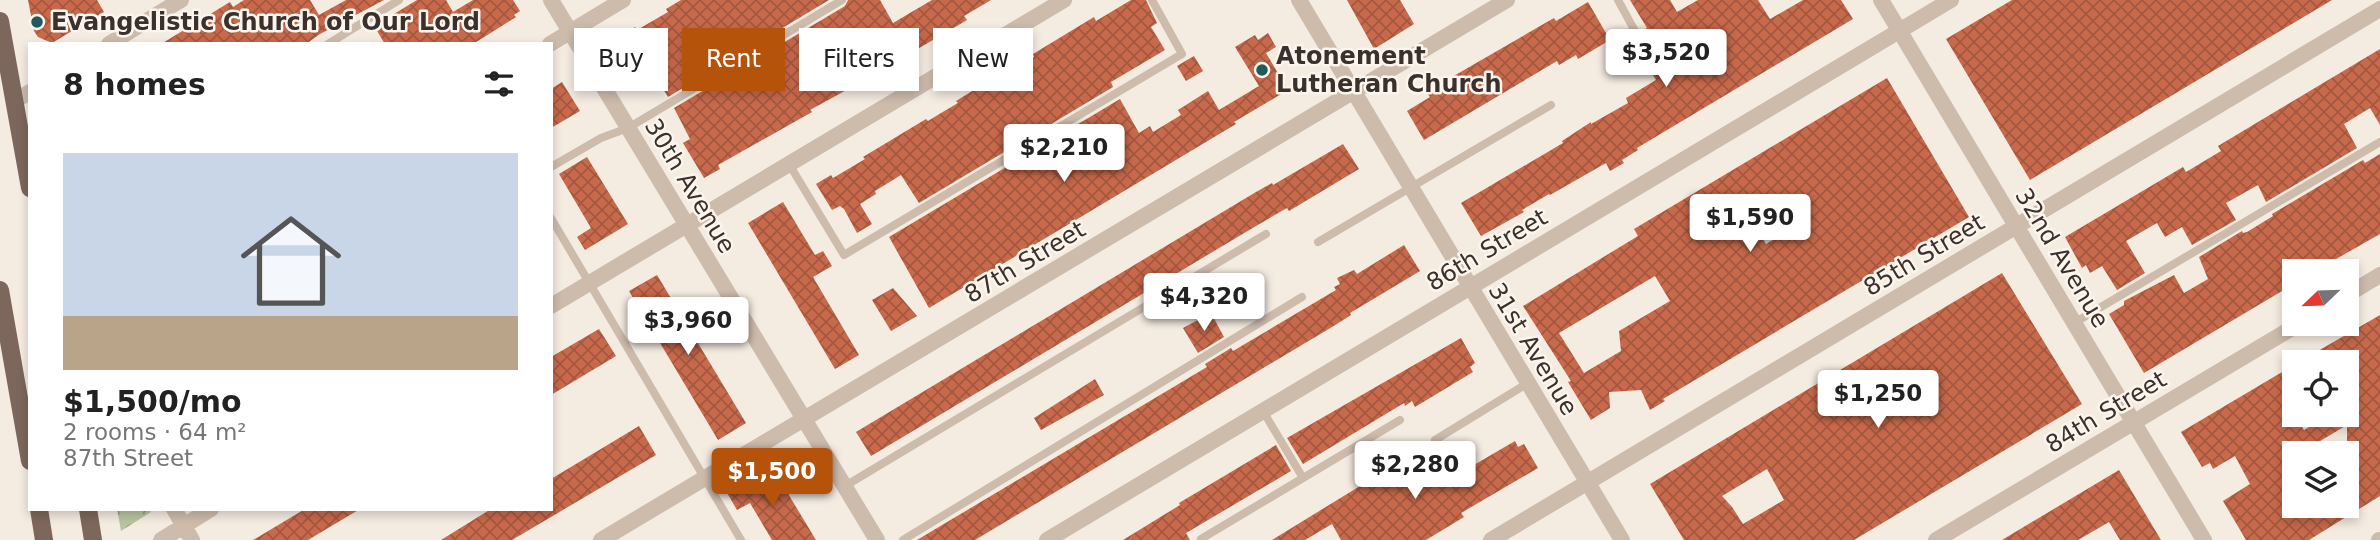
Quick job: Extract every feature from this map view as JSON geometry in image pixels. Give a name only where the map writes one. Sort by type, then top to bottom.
[{"type":"main road","points":[[0,21],[22,97],[28,165]]},
{"type":"main road","points":[[0,290],[3,325],[28,451]]},
{"type":"main road","points":[[39,511],[44,540]]},
{"type":"main road","points":[[88,511],[93,540]]},
{"type":"street","points":[[112,42],[181,0]]},
{"type":"street","name":"30th Avenue","points":[[551,0],[877,540]]},
{"type":"street","points":[[553,42],[623,0]]},
{"type":"street","points":[[553,305],[1064,0]]},
{"type":"street","name":"31st Avenue","points":[[1299,0],[1622,540]]},
{"type":"street","name":"87th Street","points":[[601,540],[1507,0]]},
{"type":"street","name":"32nd Avenue","points":[[1881,0],[2204,540]]},
{"type":"street","name":"86th Street","points":[[1047,540],[1951,0]]},
{"type":"street","name":"85th Street","points":[[1491,540],[2380,9]]},
{"type":"street","points":[[2359,288],[2380,275]]},
{"type":"street","name":"84th Street","points":[[1937,540],[2282,334]]},
{"type":"street","points":[[175,511],[188,533]]},
{"type":"street","points":[[161,540],[188,533],[209,511]]},
{"type":"lane","points":[[331,42],[399,0]]},
{"type":"lane","points":[[553,166],[601,138],[628,128],[842,0]]},
{"type":"lane","points":[[789,164],[844,255],[1182,54],[1152,0]]},
{"type":"lane","points":[[1618,0],[1636,33]]},
{"type":"lane","points":[[1318,242],[1551,105]]},
{"type":"lane","points":[[2074,323],[2380,142]]},
{"type":"lane","points":[[553,221],[741,540]]},
{"type":"lane","points":[[845,486],[1265,234]]},
{"type":"lane","points":[[903,540],[1302,297]]},
{"type":"lane","points":[[1435,440],[1528,383]]},
{"type":"lane","points":[[1263,411],[1303,478]]},
{"type":"lane","points":[[1201,539],[1400,420]]},
{"type":"green space","points":[[117,511],[151,512],[121,531]]},
{"type":"building","points":[[28,0],[97,0],[104,12],[54,42],[38,37],[34,31]]},
{"type":"building","points":[[244,0],[310,0],[319,15],[346,0],[384,0],[309,42],[164,42],[230,2],[233,7]]},
{"type":"building","points":[[417,0],[446,0],[453,12],[473,0],[513,0],[520,11],[514,15],[516,17],[476,42],[384,42],[374,26]]},
{"type":"building","points":[[681,0],[829,0],[783,28],[682,28],[682,89],[668,97],[664,91],[668,91],[668,28],[640,28],[668,12],[666,9]]},
{"type":"building","points":[[848,0],[880,0],[893,23],[932,0],[991,0],[964,16],[967,20],[953,28],[933,28],[933,40],[919,48],[919,28],[808,28],[845,6]]},
{"type":"building","points":[[1131,0],[1146,0],[1157,23],[1151,27],[1165,50],[1111,82],[1113,87],[919,203],[901,175],[860,204],[872,224],[857,233],[844,209],[840,206],[832,210],[816,184],[831,175],[833,178],[865,159],[863,157],[958,103],[956,101],[972,91],[1033,91],[1033,54],[1094,17],[1096,21]]},
{"type":"building","points":[[1347,0],[1400,0],[1414,24],[1374,49]]},
{"type":"building","points":[[1630,0],[1670,0],[1677,12],[1698,0],[1758,0],[1770,19],[1803,0],[1841,0],[1853,19],[1637,148],[1638,150],[1622,160],[1624,163],[1610,171],[1606,163],[1481,236],[1461,203],[1563,143],[1562,141],[1591,122],[1628,103],[1626,98],[1656,80],[1633,41],[1640,38],[1642,31],[1647,28]]},
{"type":"building","points":[[2012,0],[2332,0],[2030,180],[1946,39]]},
{"type":"building","points":[[1588,2],[1610,40],[1578,59],[1576,55],[1559,65],[1557,61],[1424,140],[1407,111],[1430,97],[1426,92],[1554,18],[1556,21]]},
{"type":"building","points":[[799,33],[799,91],[845,91],[718,165],[720,169],[704,178],[683,143],[690,139],[674,108],[702,91],[785,91],[785,42]]},
{"type":"building","points":[[1268,33],[1276,47],[1266,53],[1288,90],[929,308],[889,237],[1120,99],[1139,133],[1150,126],[1153,132],[1181,115],[1178,110],[1208,91],[1219,110],[1259,86],[1235,47],[1255,35],[1258,40]]},
{"type":"building","points":[[2380,49],[2380,125],[2370,108],[2344,124],[2357,148],[2266,202],[2258,185],[2226,203],[2236,220],[2192,245],[2182,227],[2165,237],[2157,223],[2126,241],[2145,273],[2117,290],[2102,266],[2090,273],[2086,265],[2082,268],[2065,237],[2183,167],[2186,172],[2221,151],[2218,146]]},
{"type":"building","points":[[1194,56],[1203,71],[1186,81],[1177,66]]},
{"type":"building","points":[[1887,78],[1969,217],[1663,399],[1665,401],[1650,410],[1641,390],[1609,392],[1610,408],[1591,420],[1568,382],[1571,381],[1523,306],[1638,236],[1634,229]],"holes":[[[1776,201],[1792,228],[1766,244],[1750,216]],[[1655,276],[1670,301],[1619,331],[1621,351],[1584,373],[1559,333]]]},
{"type":"building","points":[[562,82],[580,111],[553,127],[553,88]]},
{"type":"building","points":[[1343,144],[1359,169],[1289,211],[1287,208],[1256,226],[871,456],[856,432],[1256,192]]},
{"type":"building","points":[[2380,154],[2380,234],[2336,259],[2282,259],[2282,291],[2144,373],[2109,314],[2124,305],[2124,301],[2174,275],[2184,293],[2208,279],[2199,257],[2242,231],[2247,232],[2273,216],[2272,214],[2363,160],[2365,163]]},
{"type":"building","points":[[587,157],[628,224],[585,250],[577,237],[591,228],[559,174]]},
{"type":"building","points":[[783,202],[815,255],[823,251],[832,266],[813,277],[859,355],[835,369],[748,223]]},
{"type":"building","points":[[1404,245],[1420,271],[1350,313],[1351,315],[1332,327],[975,540],[917,540],[1207,367],[1205,364],[1231,348],[1233,351],[1336,290],[1334,287],[1340,284],[1337,278],[1354,270],[1357,274]]},
{"type":"building","points":[[2002,273],[2082,404],[1854,540],[1684,540],[1650,484]],"holes":[[[1767,469],[1784,500],[1743,524],[1722,496]]]},
{"type":"building","points":[[657,275],[746,423],[718,440],[629,291]]},
{"type":"building","points":[[893,288],[917,316],[891,331],[872,300]]},
{"type":"building","points":[[1211,313],[1224,337],[1198,353],[1183,328]]},
{"type":"building","points":[[2380,315],[2380,496],[2359,509],[2359,441],[2347,441],[2347,427],[2359,427],[2359,350],[2320,350],[2344,336],[2359,336],[2359,327]]},
{"type":"building","points":[[599,329],[616,356],[553,394],[553,356]]},
{"type":"building","points":[[1461,338],[1475,363],[1470,367],[1473,372],[1415,407],[1412,401],[1405,406],[1404,403],[1303,464],[1287,438]]},
{"type":"building","points":[[2282,372],[2282,427],[2302,427],[2304,430],[2309,427],[2344,427],[2320,441],[2282,441],[2282,518],[2344,518],[2309,540],[2246,540],[2223,501],[2250,484],[2235,456],[2213,469],[2210,463],[2202,467],[2181,432]]},
{"type":"building","points":[[1095,379],[1104,395],[1041,430],[1034,418]]},
{"type":"building","points":[[639,426],[656,455],[512,540],[441,540],[488,511],[553,511],[553,478]]},
{"type":"building","points":[[1515,441],[1518,447],[1524,444],[1538,468],[1461,513],[1464,517],[1426,540],[1341,540],[1332,524],[1305,540],[1272,540],[1404,459],[1421,487],[1439,477],[1443,483]]},
{"type":"building","points":[[1276,445],[1291,471],[1186,533],[1190,540],[1123,540],[1180,505],[1179,503]]},
{"type":"building","points":[[774,469],[816,540],[772,540],[750,503],[737,510],[726,491],[742,482],[745,486]]},
{"type":"building","points":[[2119,470],[2161,540],[2120,540],[2109,522],[2078,540],[2002,540]]},
{"type":"building","points":[[302,511],[357,511],[308,540],[253,540]]},
{"type":"place","name":"Evangelistic Church of Our Lord","points":[[37,22]]},
{"type":"place","name":"Atonement Lutheran Church","points":[[1262,70]]}]
